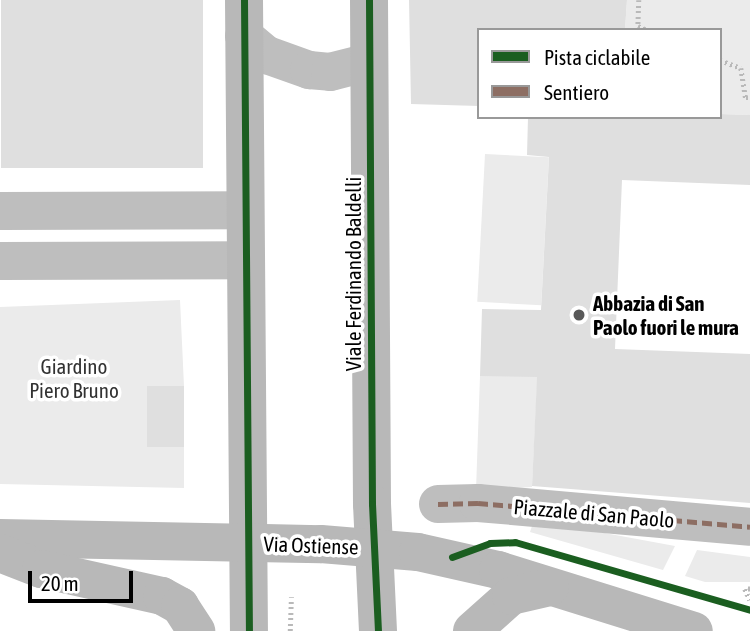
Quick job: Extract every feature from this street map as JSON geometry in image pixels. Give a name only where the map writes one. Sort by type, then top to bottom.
[{"type":"street","name":"Viale Ferdinando Baldelli","points":[[369,0],[374,548],[378,631]]},
{"type":"street","points":[[244,18],[267,55],[309,70],[330,72],[369,62]]},
{"type":"street","points":[[244,18],[249,631]]},
{"type":"street","points":[[0,211],[245,210]]},
{"type":"street","points":[[0,261],[246,260]]},
{"type":"street","name":"Piazzale di San Paolo","points":[[438,504],[750,527]]},
{"type":"street","name":"Via Ostiense","points":[[0,538],[249,543],[374,548],[452,556],[694,631]]},
{"type":"street","points":[[0,553],[41,569],[162,596],[180,606],[197,631]]},
{"type":"street","points":[[472,631],[511,596],[550,587]]},
{"type":"path","points":[[639,0],[638,26],[642,28]]},
{"type":"path","points":[[722,61],[741,68],[746,97],[750,98]]},
{"type":"path","points":[[750,589],[745,589],[746,598],[750,600]]},
{"type":"path","points":[[290,631],[291,597]]},
{"type":"path","points":[[738,607],[750,610]]},
{"type":"green space","points":[[627,0],[750,0],[750,115],[722,114],[722,28],[625,28]]},
{"type":"green space","points":[[485,154],[549,157],[541,305],[477,302]]},
{"type":"green space","name":"Giardino Piero Bruno","points":[[180,300],[184,386],[147,386],[147,446],[184,447],[184,488],[0,484],[0,307]]},
{"type":"green space","points":[[540,325],[532,487],[476,490],[480,376],[502,376]]},
{"type":"green space","points":[[534,520],[675,546],[663,570],[530,532]]},
{"type":"green space","points":[[697,550],[750,557],[750,582],[705,582],[685,576]]},
{"type":"building","points":[[1,0],[203,0],[203,168],[1,168]]},
{"type":"building","points":[[409,0],[627,0],[625,28],[477,28],[477,106],[411,104]]},
{"type":"building","name":"Abbazia di San Paolo fuori le mura","points":[[722,114],[750,115],[750,185],[622,180],[615,349],[750,354],[750,503],[532,486],[537,377],[480,376],[482,309],[541,310],[549,157],[527,155],[528,119],[722,119]]},
{"type":"building","points":[[147,386],[184,386],[184,447],[147,447]]},
{"type":"marked path","points":[[438,504],[478,503],[750,527]]},
{"type":"cycle path","points":[[244,0],[249,631]]},
{"type":"cycle path","points":[[369,0],[372,504],[378,631]]},
{"type":"cycle path","points":[[452,557],[490,543],[515,542],[750,610]]},
{"type":"place","name":"Abbazia di San Paolo fuori le mura","points":[[579,315]]}]
